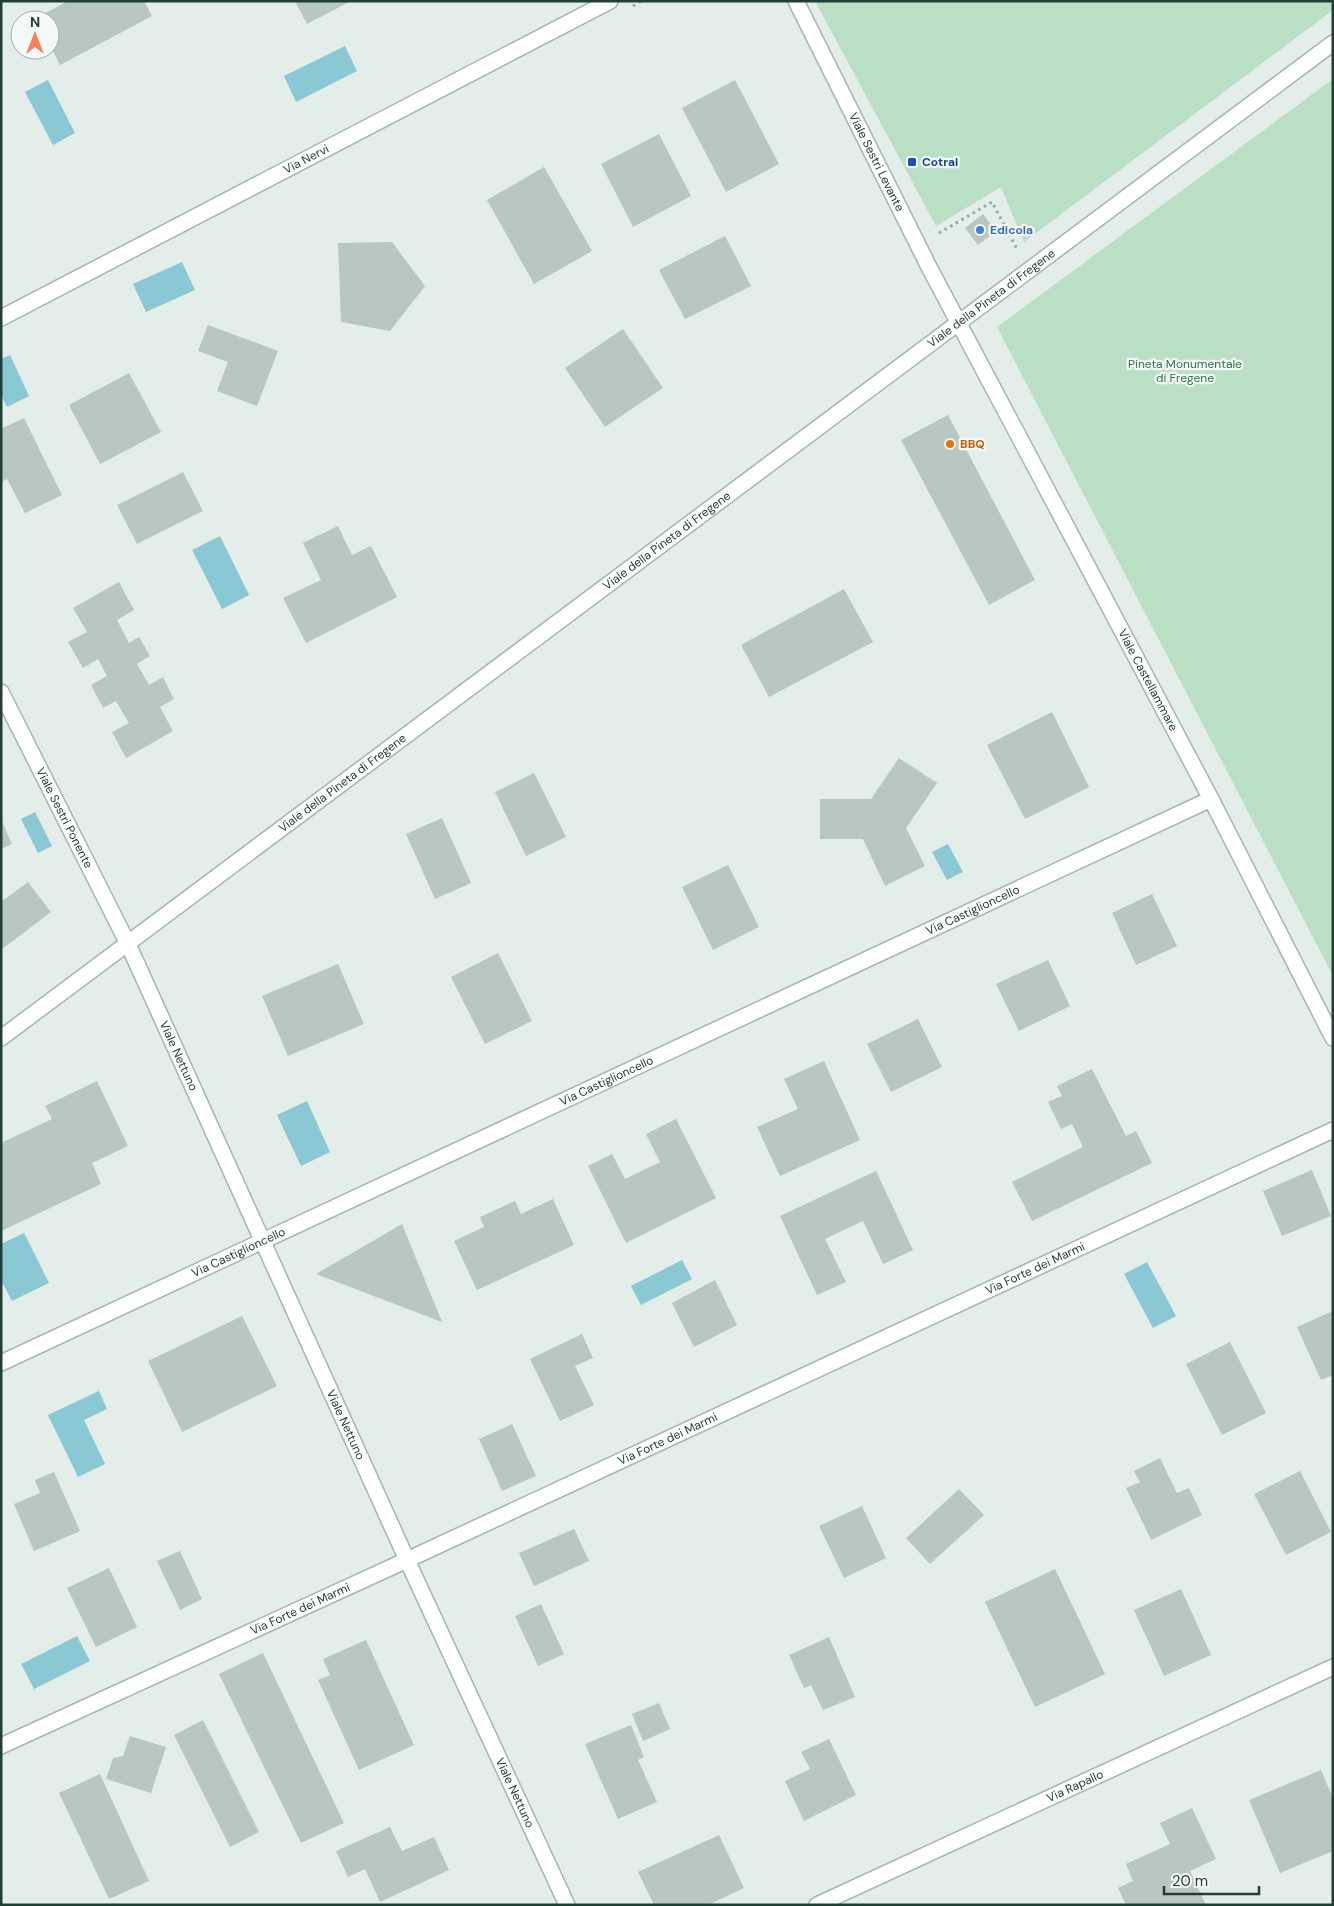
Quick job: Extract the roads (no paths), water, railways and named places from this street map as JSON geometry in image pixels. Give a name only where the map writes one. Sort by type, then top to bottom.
[{"type":"street","name":"Via Nervi","points":[[1,318],[610,1]]},
{"type":"street","name":"Viale Sestri Levante","points":[[796,1],[959,323]]},
{"type":"street","name":"Viale della Pineta di Fregene","points":[[1,1038],[1333,43]]},
{"type":"street","name":"Viale Castellammare","points":[[959,323],[1210,799],[1333,1038]]},
{"type":"street","name":"Viale Sestri Ponente","points":[[1,692],[128,944]]},
{"type":"street","name":"Via Castiglioncello","points":[[1,1363],[1210,799]]},
{"type":"street","name":"Viale Nettuno","points":[[128,944],[407,1560],[567,1905]]},
{"type":"street","name":"Via Forte dei Marmi","points":[[1,1746],[407,1560],[1333,1130]]},
{"type":"street","name":"Via Rapallo","points":[[817,1905],[1333,1667]]},
{"type":"water","points":[[345,46],[357,71],[296,102],[284,76]]},
{"type":"water","points":[[48,80],[75,133],[53,145],[25,92]]},
{"type":"water","points":[[182,262],[195,290],[146,312],[133,284]]},
{"type":"water","points":[[10,355],[29,396],[7,407],[1,395],[1,359]]},
{"type":"water","points":[[220,536],[249,595],[222,609],[192,550]]},
{"type":"water","points":[[35,812],[52,846],[38,853],[21,819]]},
{"type":"water","points":[[948,844],[963,872],[947,880],[932,852]]},
{"type":"water","points":[[307,1101],[330,1152],[301,1166],[277,1115]]},
{"type":"water","points":[[24,1233],[49,1283],[12,1301],[1,1280],[1,1244]]},
{"type":"water","points":[[682,1260],[692,1279],[641,1305],[631,1286]]},
{"type":"water","points":[[1147,1262],[1176,1316],[1153,1328],[1124,1274]]},
{"type":"water","points":[[99,1391],[107,1409],[84,1420],[105,1464],[78,1477],[48,1415]]},
{"type":"water","points":[[77,1636],[90,1661],[34,1689],[21,1664]]},
{"type":"place","name":"Cotral","points":[[912,162]]},
{"type":"place","name":"Edicola","points":[[980,230]]},
{"type":"place","name":"BBQ","points":[[950,444]]},
{"type":"park label","name":"Pineta Monumentale di Fregene","points":[[1185,371]]}]
